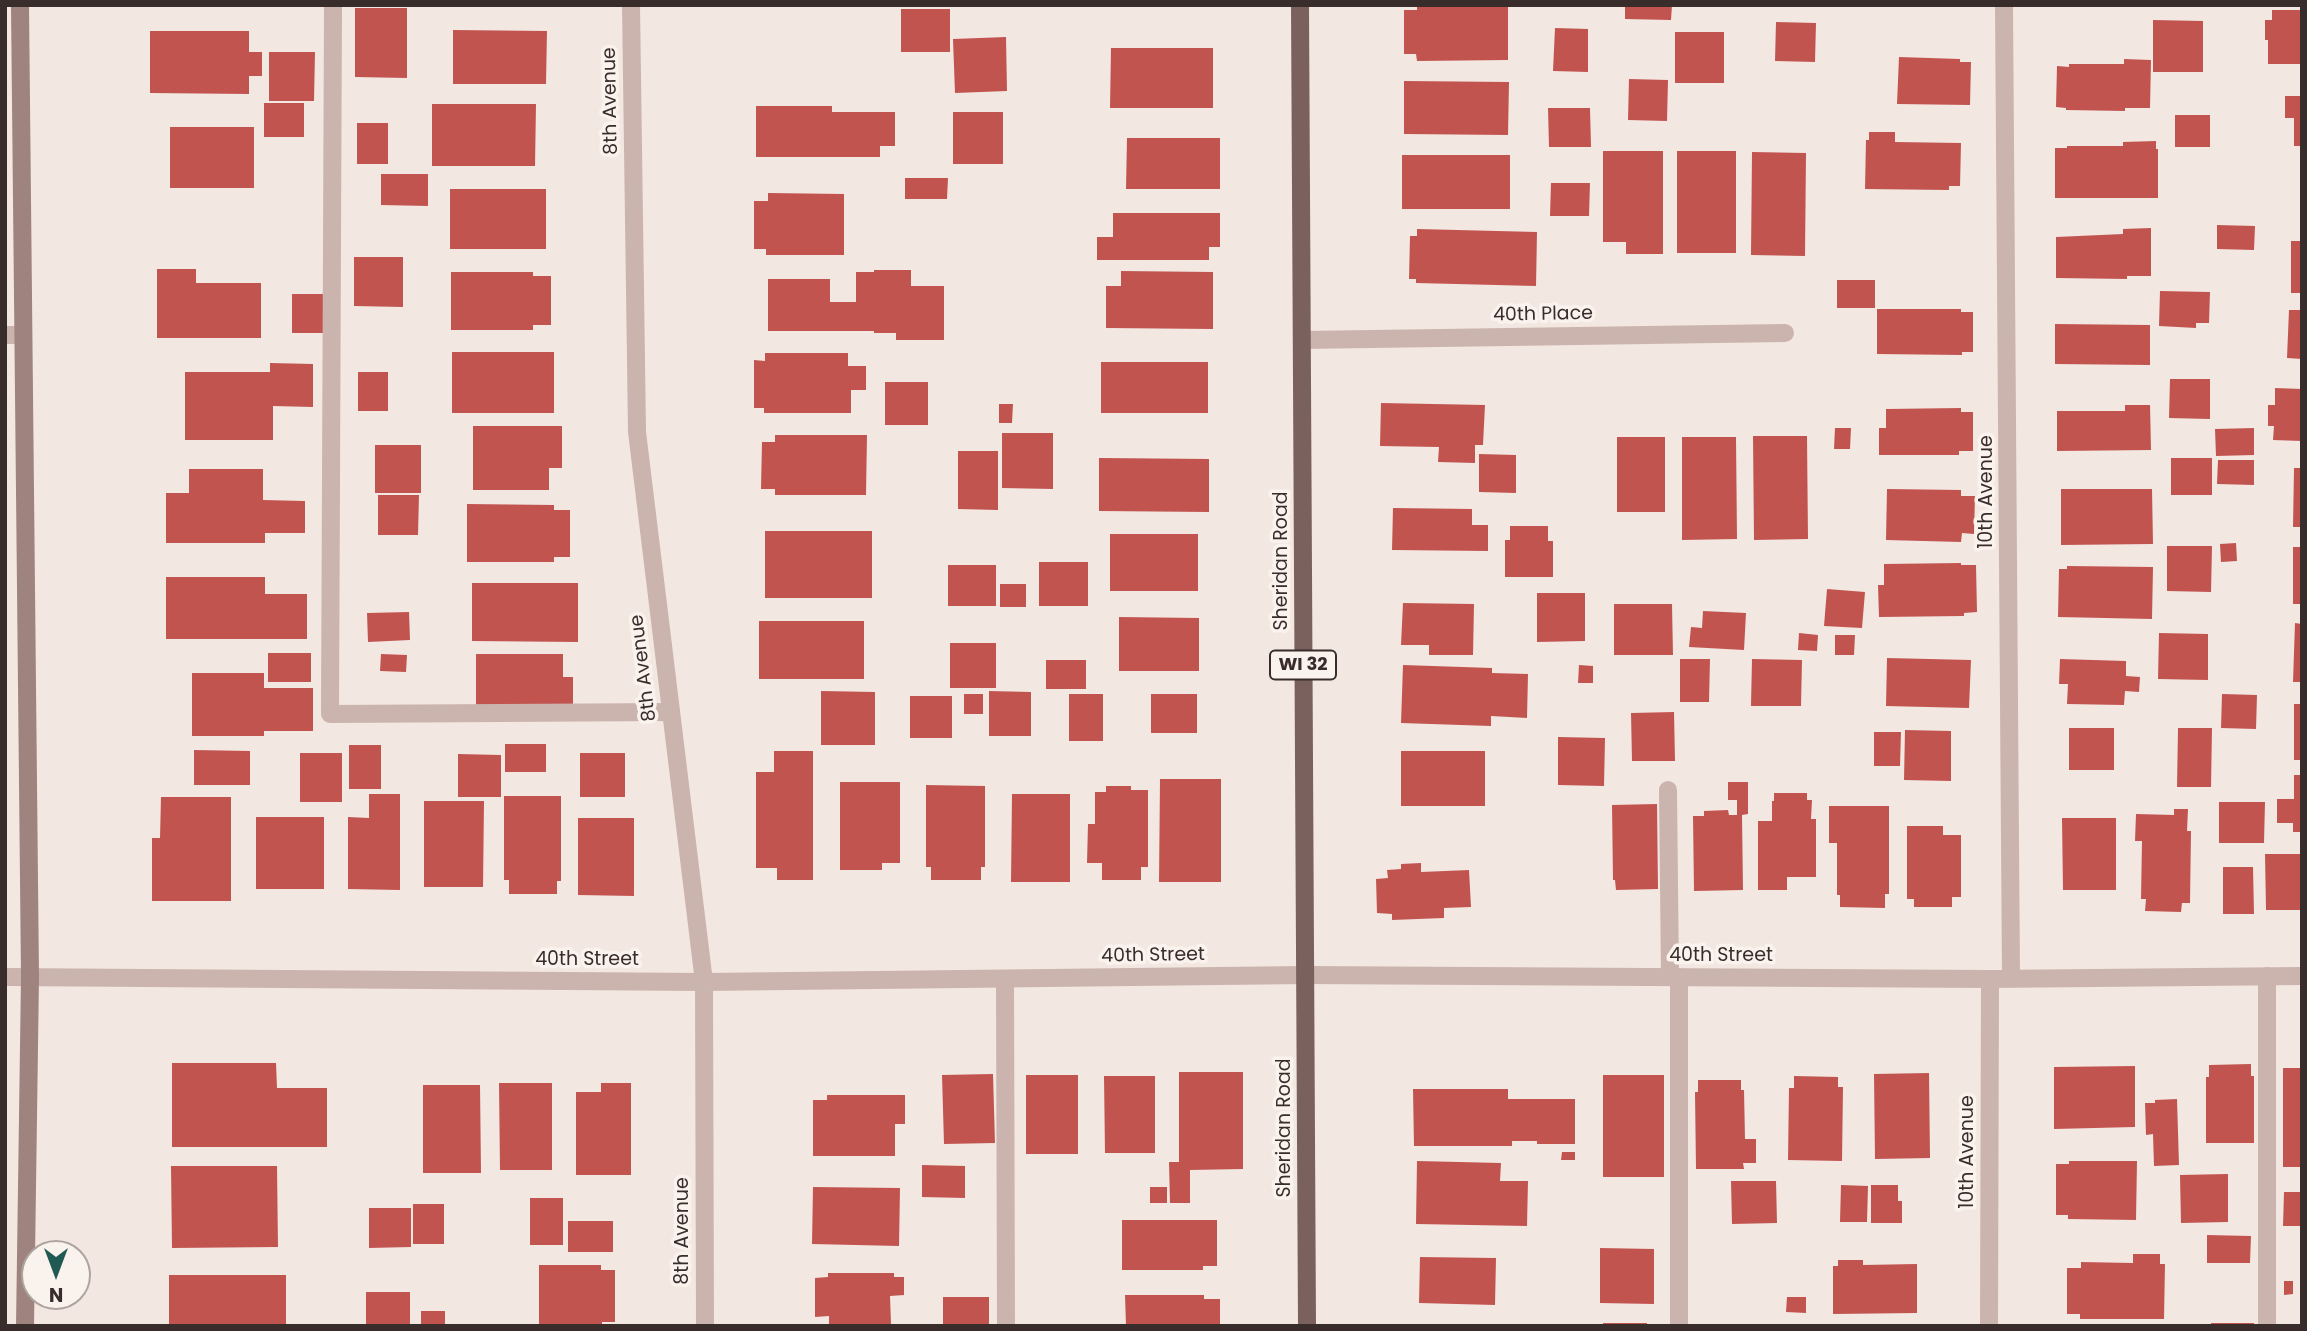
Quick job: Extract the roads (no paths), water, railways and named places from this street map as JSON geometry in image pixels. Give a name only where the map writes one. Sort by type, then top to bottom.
[{"type":"main road","name":"Sheridan Road","points":[[1300,5],[1307,1326]]},
{"type":"street","points":[[20,5],[14,335],[30,977],[25,1326]]},
{"type":"street","points":[[333,5],[330,714],[671,712]]},
{"type":"street","name":"8th Avenue","points":[[631,5],[637,432],[704,982],[705,1326]]},
{"type":"street","name":"10th Avenue","points":[[2004,5],[2011,978]]},
{"type":"street","name":"40th Place","points":[[1302,340],[1785,332]]},
{"type":"street","points":[[1668,790],[1675,977],[1679,1326]]},
{"type":"street","name":"40th Street","points":[[5,977],[704,982],[1304,975],[1990,979],[2302,976]]},
{"type":"street","points":[[2267,976],[2267,1326]]},
{"type":"street","points":[[1005,979],[1006,1326]]},
{"type":"street","name":"10th Avenue","points":[[1989,1326],[1990,979]]}]
